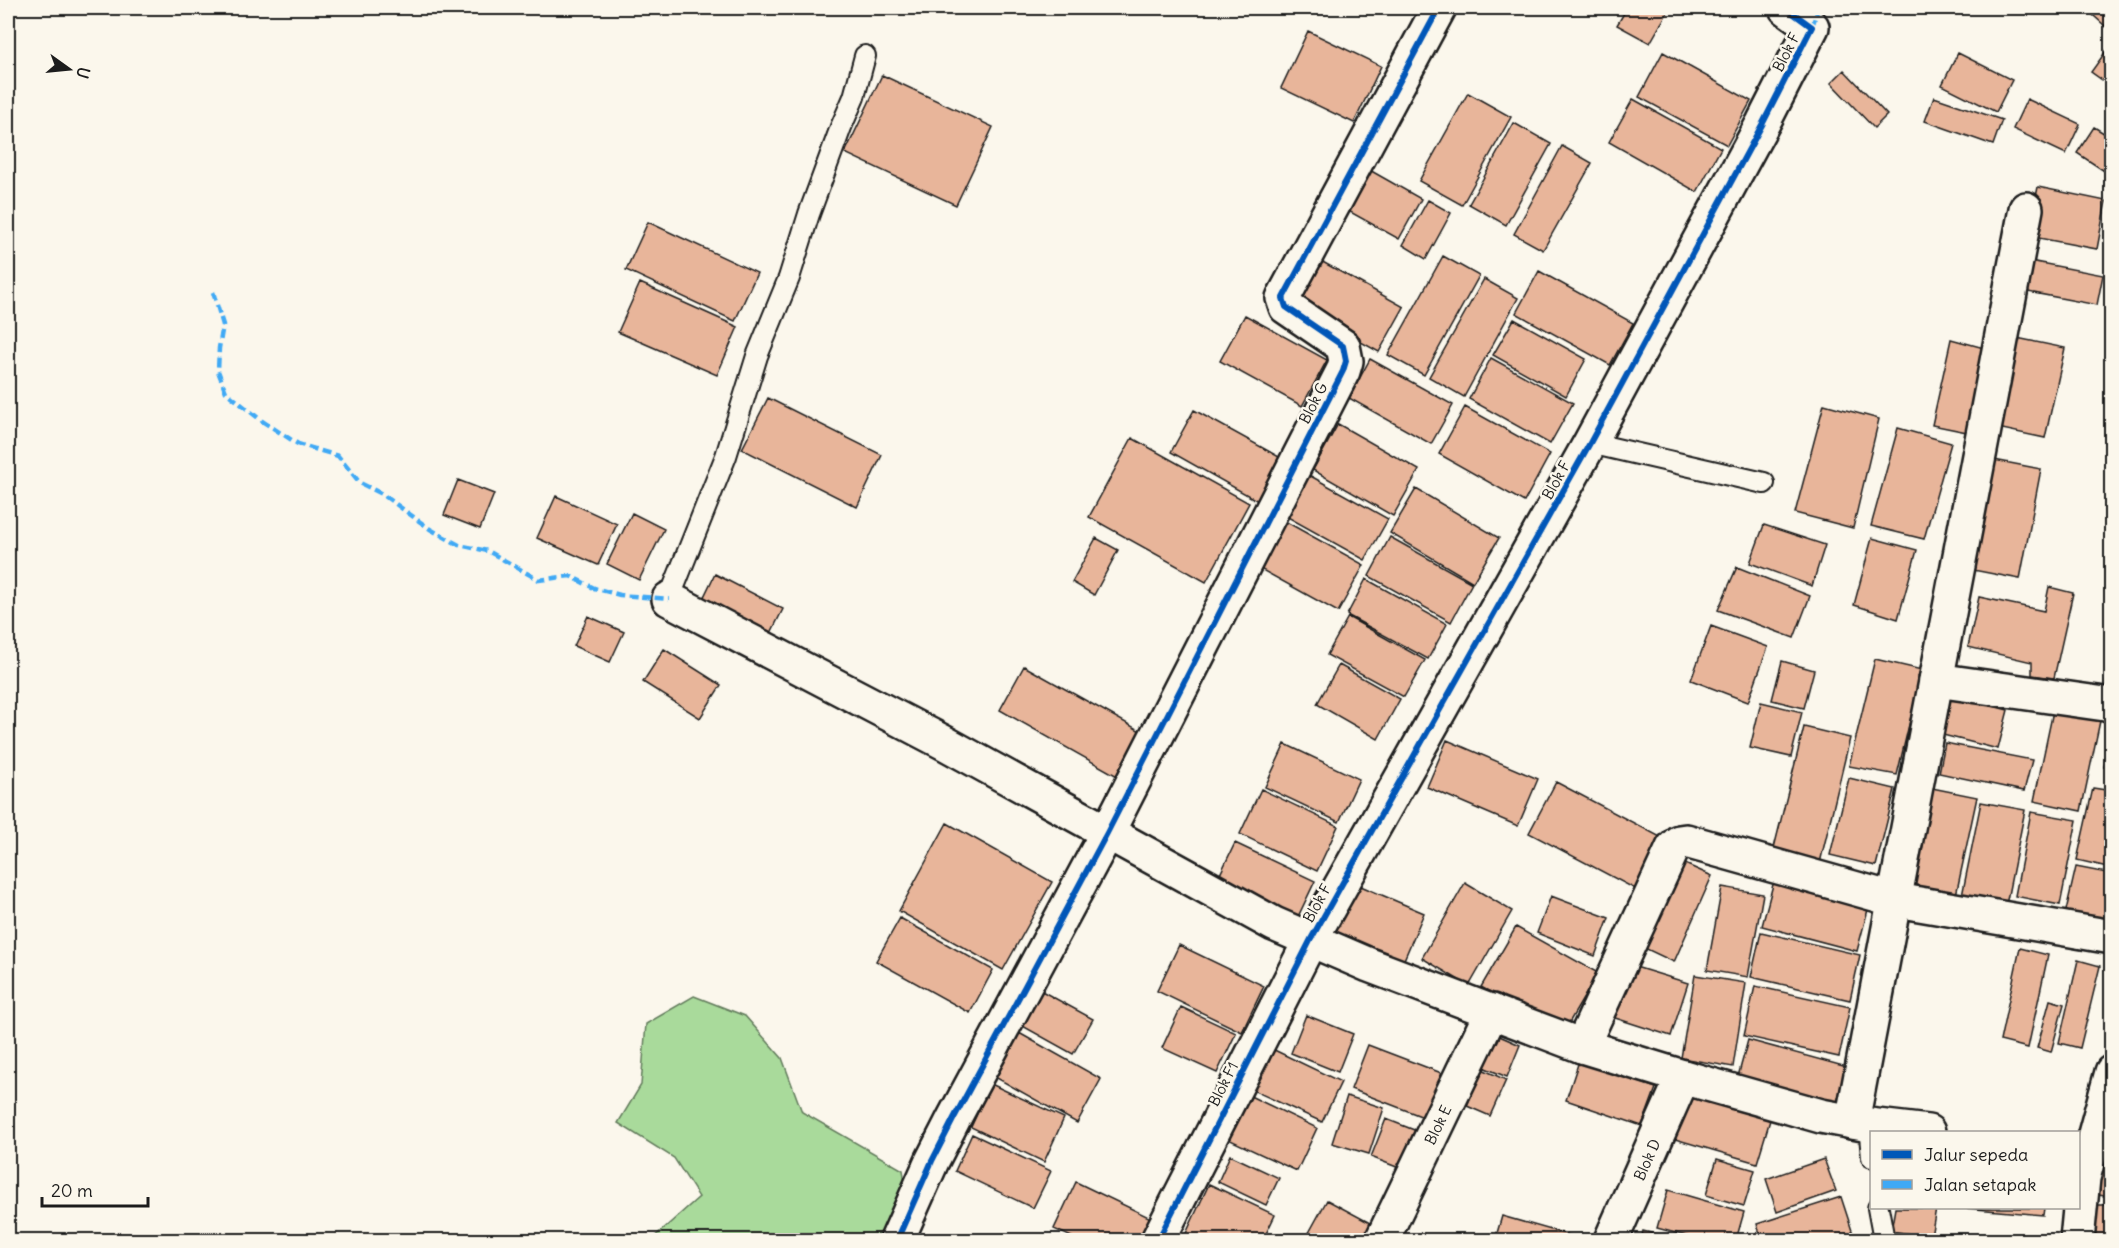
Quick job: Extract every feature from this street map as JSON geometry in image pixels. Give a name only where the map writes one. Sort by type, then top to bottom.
[{"type":"street","name":"Blok G","points":[[1107,833],[1343,371],[1346,361],[1343,346],[1286,307],[1283,298],[1439,8]]},
{"type":"street","name":"Blok F","points":[[1311,939],[1590,442],[1763,123],[1812,27],[1786,8]]},
{"type":"street","points":[[1860,1123],[1896,900],[2026,209]]},
{"type":"street","points":[[669,599],[943,742],[1274,924],[1369,965],[1582,1046],[1683,1077],[1821,1116],[1920,1131]]},
{"type":"street","points":[[1936,680],[2112,705]]},
{"type":"street","points":[[897,1240],[945,1135],[1107,833]]},
{"type":"street","points":[[1582,1046],[1673,848],[1679,842],[1686,841],[1896,900],[2112,937]]},
{"type":"street","name":"Blok F1","points":[[1158,1240],[1311,939]]},
{"type":"street","name":"Blok E","points":[[1382,1240],[1492,1011]]},
{"type":"street","points":[[2077,1240],[2087,1153],[2112,1072]]},
{"type":"street","name":"Blok D","points":[[1611,1240],[1683,1077]]},
{"type":"lane","points":[[669,599],[726,456],[757,356],[789,278],[803,231],[854,97],[865,56]]},
{"type":"lane","points":[[1590,442],[1764,483]]},
{"type":"lane","points":[[1860,1123],[1870,1151]]},
{"type":"lane","points":[[1878,1209],[1884,1240]]},
{"type":"green space","points":[[694,996],[745,1016],[782,1058],[802,1112],[903,1170],[914,1240],[651,1240],[699,1197],[674,1158],[618,1123],[641,1085],[646,1024]]},
{"type":"building","points":[[1627,8],[1670,8],[1650,43],[1617,25]]},
{"type":"building","points":[[2085,8],[2112,8],[2112,32]]},
{"type":"building","points":[[1308,31],[1381,66],[1354,123],[1281,88]]},
{"type":"building","points":[[2109,47],[2112,49],[2112,87],[2091,72]]},
{"type":"building","points":[[1663,52],[1751,101],[1727,145],[1639,97]]},
{"type":"building","points":[[1958,53],[2012,80],[1996,112],[1942,85]]},
{"type":"building","points":[[1844,70],[1887,115],[1874,128],[1831,83]]},
{"type":"building","points":[[882,75],[993,127],[956,205],[845,153]]},
{"type":"building","points":[[1468,93],[1511,117],[1462,205],[1419,181]]},
{"type":"building","points":[[1934,97],[2002,120],[1993,145],[1925,121]]},
{"type":"building","points":[[1633,99],[1721,148],[1697,192],[1609,142]]},
{"type":"building","points":[[2027,99],[2080,124],[2066,154],[2013,129]]},
{"type":"building","points":[[1514,123],[1551,144],[1506,225],[1469,204]]},
{"type":"building","points":[[2094,127],[2112,138],[2112,176],[2077,153]]},
{"type":"building","points":[[1562,146],[1592,163],[1543,250],[1514,234]]},
{"type":"building","points":[[1366,168],[1421,199],[1399,239],[1343,208]]},
{"type":"building","points":[[2038,187],[2106,201],[2097,249],[2028,236]]},
{"type":"building","points":[[1428,200],[1451,213],[1426,259],[1403,245]]},
{"type":"building","points":[[648,222],[757,273],[735,321],[626,270]]},
{"type":"building","points":[[1443,256],[1479,276],[1424,375],[1388,355]]},
{"type":"building","points":[[1319,260],[1404,307],[1379,352],[1294,305]]},
{"type":"building","points":[[2030,261],[2103,275],[2097,305],[2023,291]]},
{"type":"building","points":[[1539,271],[1633,323],[1610,365],[1516,313]]},
{"type":"building","points":[[1484,279],[1518,298],[1464,397],[1429,377]]},
{"type":"building","points":[[640,283],[738,327],[717,375],[618,332]]},
{"type":"building","points":[[1245,315],[1327,360],[1302,406],[1220,361]]},
{"type":"building","points":[[1514,319],[1586,359],[1566,396],[1493,355]]},
{"type":"building","points":[[2012,337],[2065,348],[2045,438],[1993,427]]},
{"type":"building","points":[[1951,339],[1984,348],[1967,432],[1932,425]]},
{"type":"building","points":[[1491,358],[1573,403],[1550,444],[1469,399]]},
{"type":"building","points":[[1370,359],[1453,405],[1431,444],[1349,398]]},
{"type":"building","points":[[768,398],[882,455],[857,507],[742,449]]},
{"type":"building","points":[[1824,404],[1879,419],[1853,528],[1795,513]]},
{"type":"building","points":[[1465,407],[1550,454],[1524,502],[1439,454]]},
{"type":"building","points":[[1194,410],[1281,458],[1258,501],[1171,452]]},
{"type":"building","points":[[1338,424],[1419,470],[1393,516],[1313,470]]},
{"type":"building","points":[[1898,428],[1951,443],[1924,539],[1871,526]]},
{"type":"building","points":[[1132,438],[1249,503],[1206,582],[1089,517]]},
{"type":"building","points":[[1989,459],[2041,469],[2020,579],[1968,569]]},
{"type":"building","points":[[1307,474],[1388,519],[1365,560],[1284,515]]},
{"type":"building","points":[[458,480],[494,494],[480,529],[444,515]]},
{"type":"building","points":[[1416,489],[1499,538],[1473,582],[1390,533]]},
{"type":"building","points":[[556,496],[617,524],[598,565],[537,538]]},
{"type":"building","points":[[632,513],[664,529],[639,580],[607,564]]},
{"type":"building","points":[[1281,519],[1364,565],[1338,612],[1255,566]]},
{"type":"building","points":[[1764,525],[1825,545],[1812,586],[1750,563]]},
{"type":"building","points":[[1390,537],[1472,583],[1451,622],[1369,576]]},
{"type":"building","points":[[1096,538],[1118,550],[1094,595],[1072,582]]},
{"type":"building","points":[[1872,538],[1917,550],[1898,619],[1854,605]]},
{"type":"building","points":[[1737,567],[1810,596],[1794,638],[1718,610]]},
{"type":"building","points":[[715,574],[783,609],[767,641],[699,607]]},
{"type":"building","points":[[1366,579],[1447,624],[1428,659],[1347,615]]},
{"type":"building","points":[[2049,587],[2073,593],[2054,678],[2032,675],[2032,662],[1968,647],[1979,597],[2044,611]]},
{"type":"building","points":[[588,616],[624,632],[610,662],[574,646]]},
{"type":"building","points":[[1348,617],[1425,660],[1404,697],[1327,655]]},
{"type":"building","points":[[1711,626],[1768,647],[1748,702],[1691,680]]},
{"type":"building","points":[[664,649],[721,685],[700,718],[643,682]]},
{"type":"building","points":[[2112,656],[2112,684],[2106,683]]},
{"type":"building","points":[[1875,659],[1922,670],[1897,775],[1849,766]]},
{"type":"building","points":[[1782,661],[1814,670],[1804,708],[1772,700]]},
{"type":"building","points":[[1339,665],[1400,699],[1378,739],[1317,704]]},
{"type":"building","points":[[1024,666],[1144,733],[1119,777],[1000,710]]},
{"type":"building","points":[[1949,695],[2008,710],[1998,749],[1939,734]]},
{"type":"building","points":[[1761,702],[1802,712],[1791,757],[1750,748]]},
{"type":"building","points":[[2053,711],[2100,721],[2081,811],[2034,801]]},
{"type":"building","points":[[1804,727],[1850,738],[1819,867],[1772,856]]},
{"type":"building","points":[[2112,729],[2112,768],[2104,767]]},
{"type":"building","points":[[1447,740],[1538,779],[1518,826],[1427,787]]},
{"type":"building","points":[[1945,743],[2032,760],[2024,791],[1939,773]]},
{"type":"building","points":[[1285,744],[1359,779],[1339,822],[1265,787]]},
{"type":"building","points":[[1849,778],[1895,789],[1876,866],[1830,855]]},
{"type":"building","points":[[1556,782],[1668,841],[1641,892],[1529,833]]},
{"type":"building","points":[[1932,788],[1977,797],[1956,895],[1911,886]]},
{"type":"building","points":[[2093,788],[2112,791],[2112,868],[2077,860]]},
{"type":"building","points":[[1261,789],[1338,826],[1317,871],[1240,834]]},
{"type":"building","points":[[1981,802],[2025,810],[2006,905],[1962,896]]},
{"type":"building","points":[[2031,812],[2077,820],[2060,905],[2015,896]]},
{"type":"building","points":[[947,823],[1052,882],[1003,970],[899,911]]},
{"type":"building","points":[[1235,843],[1315,881],[1294,925],[1214,887]]},
{"type":"building","points":[[1676,860],[1712,876],[1674,962],[1638,945]]},
{"type":"building","points":[[2076,867],[2112,874],[2110,925],[2065,915]]},
{"type":"building","points":[[1775,877],[1870,902],[1857,951],[1762,926]]},
{"type":"building","points":[[1465,883],[1512,911],[1469,986],[1422,958]]},
{"type":"building","points":[[1356,884],[1424,913],[1403,962],[1335,933]]},
{"type":"building","points":[[1722,887],[1763,894],[1748,977],[1707,970]]},
{"type":"building","points":[[1551,896],[1609,918],[1595,956],[1537,933]]},
{"type":"building","points":[[900,918],[993,970],[970,1013],[876,961]]},
{"type":"building","points":[[1516,927],[1598,973],[1563,1033],[1481,987]]},
{"type":"building","points":[[1761,932],[1860,955],[1850,1000],[1751,977]]},
{"type":"building","points":[[1179,945],[1264,986],[1242,1032],[1157,991]]},
{"type":"building","points":[[2020,948],[2048,955],[2028,1048],[2000,1041]]},
{"type":"building","points":[[2078,960],[2100,966],[2080,1048],[2059,1043]]},
{"type":"building","points":[[1629,965],[1688,983],[1671,1036],[1612,1017]]},
{"type":"building","points":[[1695,975],[1746,983],[1733,1067],[1681,1058]]},
{"type":"building","points":[[1755,986],[1850,1007],[1839,1057],[1744,1036]]},
{"type":"building","points":[[1038,989],[1093,1019],[1073,1054],[1019,1024]]},
{"type":"building","points":[[2050,1000],[2064,1004],[2051,1052],[2037,1048]]},
{"type":"building","points":[[1181,1007],[1236,1033],[1217,1073],[1162,1048]]},
{"type":"building","points":[[1306,1015],[1353,1034],[1338,1072],[1291,1053]]},
{"type":"building","points":[[1019,1033],[1101,1079],[1077,1123],[995,1077]]},
{"type":"building","points":[[1497,1035],[1520,1045],[1507,1077],[1483,1067]]},
{"type":"building","points":[[1748,1040],[1847,1067],[1835,1110],[1736,1084]]},
{"type":"building","points":[[1368,1045],[1444,1074],[1426,1118],[1351,1089]]},
{"type":"building","points":[[1268,1047],[1341,1082],[1322,1122],[1248,1088]]},
{"type":"building","points":[[1579,1061],[1656,1088],[1642,1126],[1566,1100]]},
{"type":"building","points":[[1482,1069],[1506,1080],[1490,1116],[1467,1106]]},
{"type":"building","points":[[991,1084],[1064,1118],[1044,1162],[971,1127]]},
{"type":"building","points":[[1246,1094],[1317,1128],[1297,1171],[1226,1138]]},
{"type":"building","points":[[1347,1096],[1384,1108],[1369,1154],[1332,1143]]},
{"type":"building","points":[[1687,1096],[1770,1120],[1757,1163],[1675,1139]]},
{"type":"building","points":[[1386,1119],[1422,1133],[1407,1171],[1371,1157]]},
{"type":"building","points":[[972,1134],[1051,1171],[1033,1208],[955,1171]]},
{"type":"building","points":[[1230,1155],[1279,1178],[1266,1205],[1218,1182]]},
{"type":"building","points":[[1717,1159],[1755,1170],[1744,1206],[1706,1195]]},
{"type":"building","points":[[1824,1159],[1836,1191],[1777,1212],[1766,1179]]},
{"type":"building","points":[[2095,1164],[2112,1167],[2112,1197],[2091,1194]]},
{"type":"building","points":[[1076,1182],[1155,1220],[1146,1240],[1078,1240],[1054,1229]]},
{"type":"building","points":[[1209,1184],[1275,1215],[1263,1240],[1183,1240]]},
{"type":"building","points":[[1668,1190],[1744,1212],[1736,1240],[1701,1240],[1657,1228]]},
{"type":"building","points":[[1841,1197],[1855,1240],[1762,1240],[1757,1224]]},
{"type":"building","points":[[1327,1200],[1372,1224],[1363,1240],[1305,1240]]},
{"type":"building","points":[[2096,1205],[2112,1205],[2112,1240],[2094,1240]]},
{"type":"building","points":[[1895,1209],[1936,1209],[1931,1237],[1891,1231]]},
{"type":"building","points":[[1975,1209],[2044,1209],[2043,1215]]},
{"type":"building","points":[[1502,1216],[1586,1240],[1495,1240]]},
{"type":"building","points":[[1643,1231],[1678,1240],[1641,1240]]},
{"type":"marked path","points":[[1812,27],[1818,8]]},
{"type":"marked path","points":[[213,292],[223,325],[218,371],[226,392],[262,421],[298,444],[338,456],[360,483],[382,494],[430,529],[459,545],[488,551],[539,580],[570,576],[594,588],[620,595],[669,599]]},
{"type":"cycle path","points":[[897,1240],[954,1118],[1107,833],[1343,371],[1346,361],[1343,346],[1286,307],[1283,298],[1439,8]]},
{"type":"cycle path","points":[[1158,1240],[1311,939],[1590,443],[1763,123],[1812,27],[1786,8]]}]
